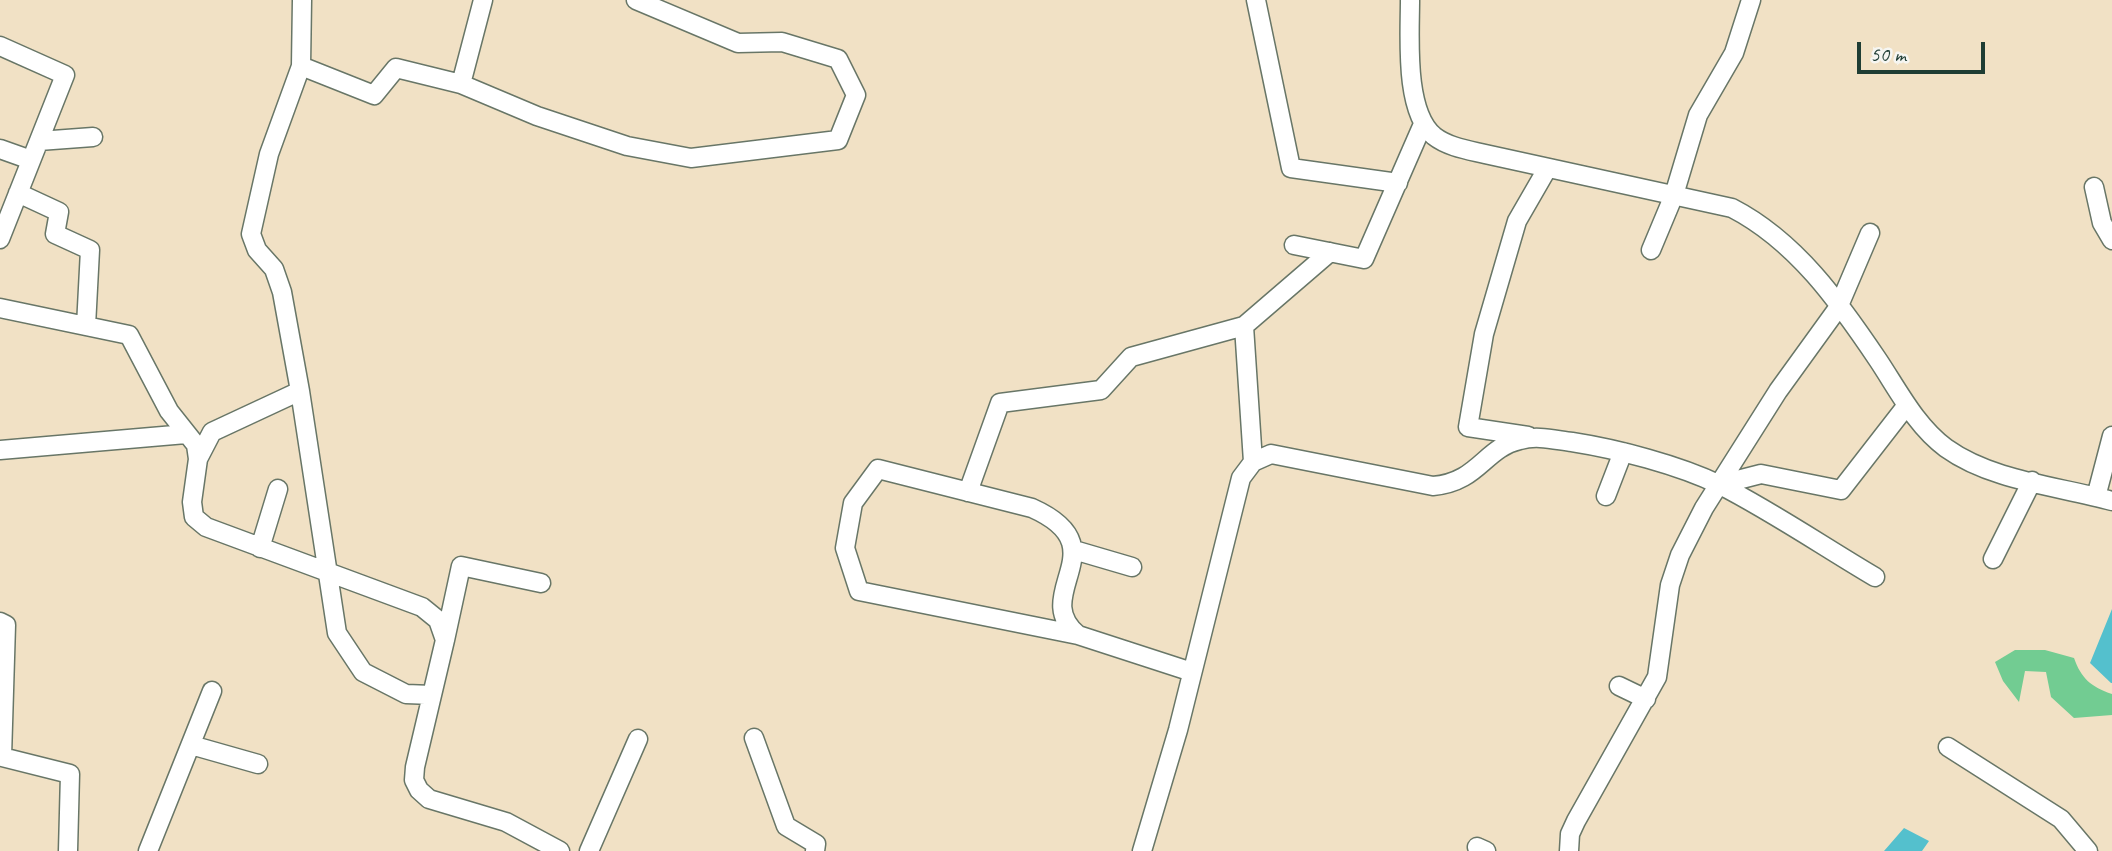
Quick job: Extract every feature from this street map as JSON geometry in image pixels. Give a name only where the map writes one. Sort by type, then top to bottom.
[{"type":"street","points":[[461,84],[483,0]]},
{"type":"street","points":[[301,66],[374,94],[396,68],[461,84],[537,116],[627,146],[691,158],[838,140],[856,95],[838,59],[782,42],[738,43],[636,0]]},
{"type":"street","points":[[1256,0],[1291,168],[1398,183]]},
{"type":"street","points":[[1410,0],[1410,58],[1417,109],[1423,124],[1434,136],[1451,146],[1732,208],[1761,223],[1815,275],[1928,432],[1946,448],[1977,466],[2104,499],[2112,436]]},
{"type":"street","points":[[1651,250],[1674,195],[1698,115],[1734,53],[1751,0]]},
{"type":"street","points":[[296,4],[301,66],[269,154],[251,234],[257,250],[274,269],[282,292],[337,633],[363,672],[406,694],[432,695]]},
{"type":"street","points":[[0,46],[65,75],[0,239]]},
{"type":"street","points":[[1294,245],[1364,259],[1423,124]]},
{"type":"street","points":[[39,141],[93,137]]},
{"type":"street","points":[[0,149],[31,160]]},
{"type":"street","points":[[1547,169],[1517,221],[1484,334],[1468,427],[1623,452],[1718,485],[1875,577]]},
{"type":"street","points":[[2094,187],[2102,223],[2112,240]]},
{"type":"street","points":[[18,193],[59,212],[55,234],[90,250],[86,326]]},
{"type":"street","points":[[1569,851],[1570,834],[1576,821],[1657,677],[1663,652],[1670,585],[1680,555],[1718,485],[1778,391],[1838,308],[1870,233]]},
{"type":"street","points":[[968,492],[1000,403],[1101,390],[1130,357],[1244,326],[1330,252]]},
{"type":"street","points":[[0,308],[129,335],[169,411],[196,445],[198,459],[192,502],[194,517],[206,527],[328,575],[422,607],[438,620],[445,640]]},
{"type":"street","points":[[1244,326],[1253,462]]},
{"type":"street","points":[[198,459],[212,432],[300,391]]},
{"type":"street","points":[[1718,485],[1761,474],[1841,490],[1907,405]]},
{"type":"street","points":[[0,450],[186,434]]},
{"type":"street","points":[[1142,851],[1192,672],[1241,478],[1253,462],[1270,454],[1433,486],[1453,485],[1471,475],[1499,449],[1518,440],[1539,438]]},
{"type":"street","points":[[1606,496],[1623,452]]},
{"type":"street","points":[[1078,635],[1065,625],[1060,609],[1074,550],[1065,528],[1053,517],[1032,508],[878,469],[853,503],[845,548],[859,591],[1078,635],[1192,672]]},
{"type":"street","points":[[1993,559],[2032,481]]},
{"type":"street","points":[[260,548],[278,489]]},
{"type":"street","points":[[1074,550],[1132,567]]},
{"type":"street","points":[[541,583],[461,566],[414,780],[419,790],[429,799],[506,822],[559,851]]},
{"type":"street","points":[[0,622],[6,625],[2,757],[70,774],[68,851]]},
{"type":"street","points":[[1619,686],[1646,699]]},
{"type":"street","points":[[148,851],[212,691]]},
{"type":"street","points":[[754,738],[786,826],[816,844],[814,851]]},
{"type":"street","points":[[589,851],[638,739]]},
{"type":"street","points":[[191,745],[258,764]]},
{"type":"street","points":[[1948,747],[2061,819],[2088,851]]},
{"type":"green space","points":[[2015,650],[2045,650],[2074,658],[2088,681],[2112,694],[2112,715],[2074,718],[2051,697],[2046,672],[2025,671],[2019,702],[2003,681],[1995,662]]},
{"type":"water","points":[[2112,609],[2112,683],[2111,683],[2090,663]]},
{"type":"water","points":[[1904,828],[1929,841],[1922,851],[1884,851]]}]
